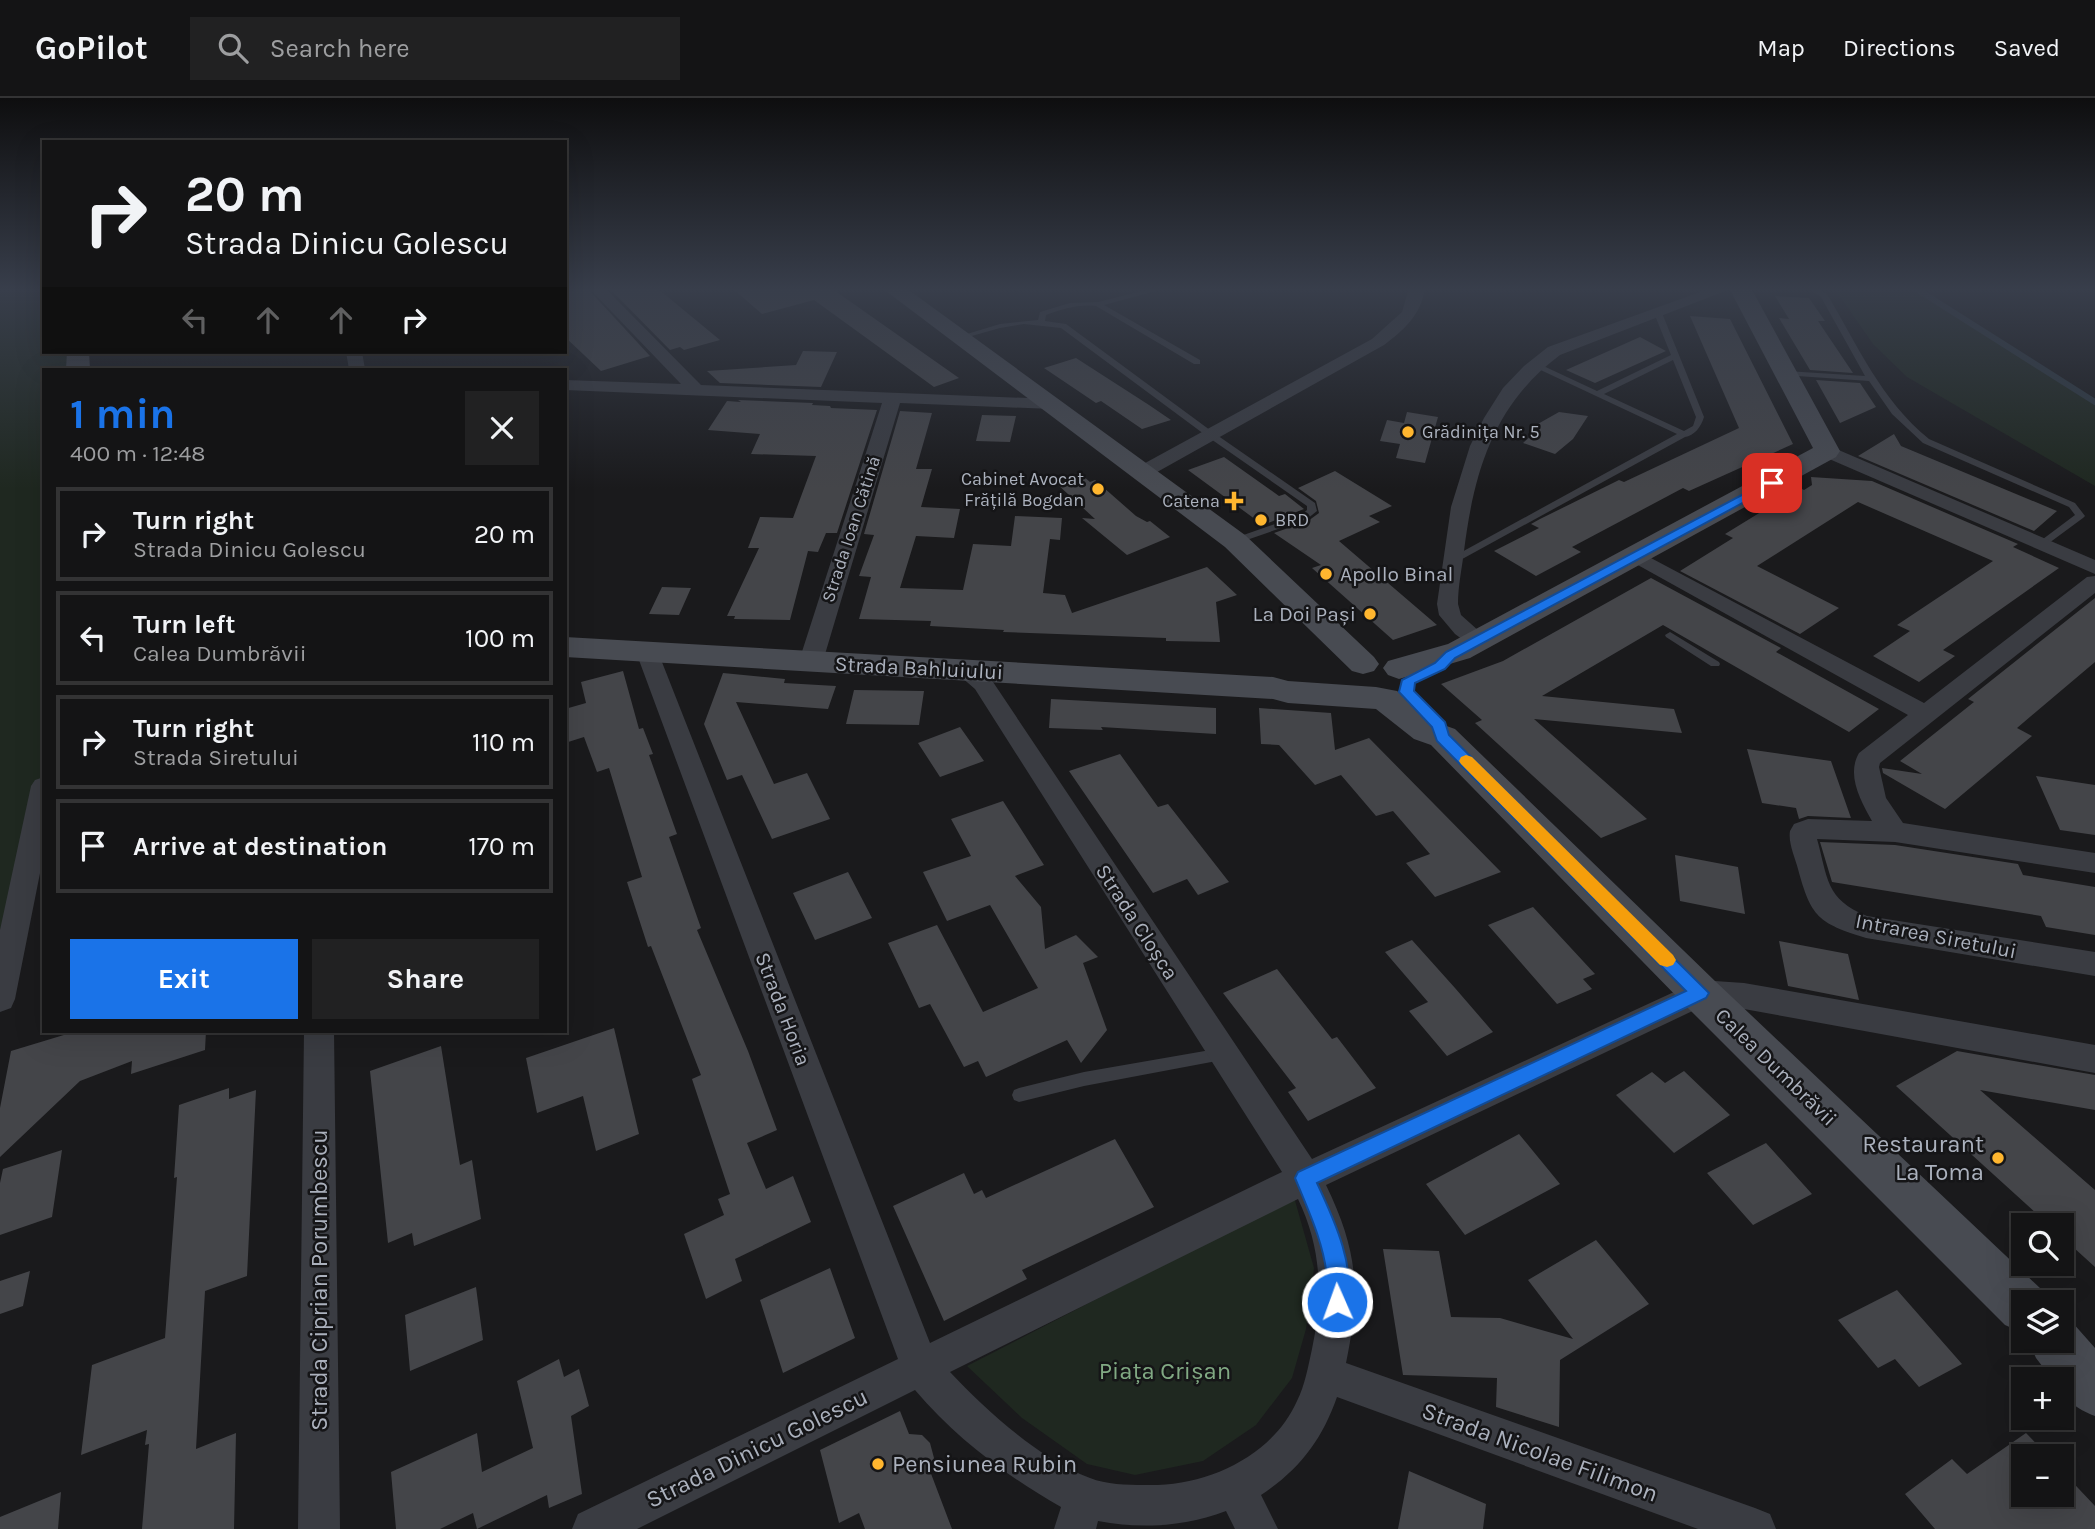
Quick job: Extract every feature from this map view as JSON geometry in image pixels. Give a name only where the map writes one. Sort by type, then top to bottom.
[{"type":"main road","points":[[985,355],[1235,541],[1270,572],[1358,668]]},
{"type":"main road","points":[[1395,688],[1440,666],[1464,648],[1827,451],[1776,355]]},
{"type":"main road","name":"Strada Bahluiului","points":[[567,647],[1273,688],[1288,692],[1395,688]]},
{"type":"main road","name":"Strada Bahluiului","points":[[1273,688],[1288,682],[1358,668]]},
{"type":"main road","name":"Calea Dumbrăvii","points":[[1358,668],[1353,684],[1395,688],[1426,731],[1443,737],[1700,993],[2011,1295]]},
{"type":"street","points":[[661,355],[696,390]]},
{"type":"street","points":[[1143,472],[1355,355]]},
{"type":"street","points":[[1464,648],[1450,614],[1448,601],[1452,561],[1465,491],[1484,437],[1510,391],[1534,365],[1549,355]]},
{"type":"street","points":[[567,385],[1052,404]]},
{"type":"street","name":"Strada Ioan Cătină","points":[[811,661],[893,397]]},
{"type":"street","points":[[1827,451],[2095,568]]},
{"type":"street","points":[[1634,555],[1924,713]]},
{"type":"street","points":[[1895,832],[1881,818],[1866,764],[1868,759],[2095,582]]},
{"type":"street","name":"Strada Horia","points":[[647,652],[920,1367]]},
{"type":"street","name":"Strada Cloșca","points":[[965,670],[983,684],[1305,1178]]},
{"type":"street","points":[[0,999],[42,796]]},
{"type":"street","name":"Intrarea Siretului","points":[[2095,863],[1909,837],[1895,832],[1808,828],[1803,831],[1821,901],[1849,922],[2095,964]]},
{"type":"street","points":[[1305,1178],[1325,1224],[1338,1278],[1335,1327],[1325,1374],[1306,1425],[1271,1464],[1235,1488],[1186,1505],[1144,1506],[1079,1513],[1029,1467],[983,1433],[952,1405],[920,1367],[1305,1178],[1700,993],[1744,996],[2095,1059]]},
{"type":"street","name":"Strada Ciprian Porumbescu","points":[[319,1033],[319,1529]]},
{"type":"street","name":"Strada Dinicu Golescu","points":[[593,1529],[920,1367]]},
{"type":"street","name":"Strada Nicolae Filimon","points":[[1325,1374],[1755,1529]]},
{"type":"street","points":[[1235,1488],[1257,1529]]},
{"type":"lane","points":[[1102,355],[1210,435],[1312,505],[1312,511],[1304,517],[1235,541]]},
{"type":"lane","points":[[1185,355],[1197,362]]},
{"type":"lane","points":[[1857,355],[1871,379],[1914,433],[1926,441],[2072,505],[2079,512],[2080,516],[2042,544]]},
{"type":"lane","points":[[1452,561],[1685,435],[1697,427],[1700,416],[1675,356],[1597,394]]},
{"type":"lane","points":[[1534,365],[1685,435]]},
{"type":"lane","points":[[1786,373],[1871,379]]},
{"type":"lane","points":[[1670,635],[1715,664]]},
{"type":"lane","points":[[1019,1095],[1084,1079],[1222,1054]]},
{"type":"green space","points":[[0,355],[67,355],[70,368],[42,368],[42,796],[0,999]]},
{"type":"green space","points":[[1884,355],[2020,355],[2095,402],[2095,486],[1907,377]]},
{"type":"green space","name":"Piața Crișan","points":[[1294,1197],[1314,1268],[1306,1329],[1292,1378],[1256,1425],[1203,1461],[1135,1475],[1087,1464],[1022,1418],[967,1366]]},
{"type":"building","points":[[584,355],[650,356],[601,371]]},
{"type":"building","points":[[801,355],[836,355],[821,387],[720,383],[707,371],[796,365]]},
{"type":"building","points":[[890,355],[926,355],[959,378],[934,387]]},
{"type":"building","points":[[1600,355],[1658,355],[1595,383],[1566,370]]},
{"type":"building","points":[[1707,355],[1748,355],[1793,444],[1689,491],[1683,488],[1572,547],[1581,552],[1536,576],[1494,551],[1539,528],[1531,524],[1540,519],[1619,480],[1624,482],[1739,428]]},
{"type":"building","points":[[1801,355],[1841,355],[1853,373],[1810,370]]},
{"type":"building","points":[[1076,358],[1171,420],[1142,429],[1101,401],[1096,403],[1044,368]]},
{"type":"building","points":[[1816,380],[1860,383],[1876,407],[1840,423]]},
{"type":"building","points":[[738,400],[813,403],[812,405],[831,408],[877,410],[837,533],[826,533],[818,552],[808,551],[790,620],[734,619],[735,616],[727,616],[759,548],[748,548],[760,517],[793,518],[816,456],[751,454],[760,434],[708,430],[727,401],[741,402]]},
{"type":"building","points":[[900,411],[932,413],[916,469],[932,469],[921,507],[960,509],[954,538],[916,536],[900,588],[963,590],[973,544],[1011,546],[1015,516],[1062,518],[1060,540],[1050,539],[1043,593],[1065,595],[1072,613],[1207,567],[1237,595],[1216,602],[1220,642],[1003,632],[1004,630],[930,626],[931,621],[859,619],[871,577],[859,576],[874,535],[864,534]]},
{"type":"building","name":"Grădinița Nr. 5","points":[[1407,412],[1438,417],[1425,463],[1396,458],[1400,444],[1380,441],[1387,420],[1404,423]]},
{"type":"building","points":[[1559,412],[1588,416],[1573,439],[1555,454],[1523,443],[1540,428],[1536,425]]},
{"type":"building","points":[[982,415],[1016,416],[1010,442],[976,441]]},
{"type":"building","points":[[1894,434],[1901,446],[2057,511],[2034,531],[1858,456]]},
{"type":"building","points":[[1224,457],[1279,496],[1285,494],[1304,509],[1263,525],[1188,470]]},
{"type":"building","points":[[1335,471],[1392,506],[1369,516],[1380,522],[1339,541],[1437,625],[1393,640],[1312,568],[1321,565],[1274,533],[1308,521],[1319,513],[1316,501],[1298,488]]},
{"type":"building","points":[[1082,475],[1090,482],[1095,480],[1136,516],[1150,521],[1170,537],[1127,555],[1082,518],[1095,519],[1056,483]]},
{"type":"building","points":[[1811,477],[1872,481],[2018,544],[2013,547],[2059,568],[1943,650],[1955,656],[1919,682],[1873,656],[1910,631],[1897,625],[1993,561],[1858,502],[1757,566],[1839,608],[1800,634],[1680,571],[1733,538],[1725,534],[1800,488],[1804,490],[1812,485]]},
{"type":"building","points":[[1651,578],[1781,648],[1776,652],[1879,709],[1849,732],[1663,625],[1542,696],[1674,709],[1682,733],[1534,719],[1647,819],[1601,838],[1475,723],[1482,720],[1441,684],[1503,661]]},
{"type":"building","points":[[662,587],[691,588],[679,615],[649,614]]},
{"type":"building","points":[[2095,598],[2095,662],[2017,728],[2032,736],[1945,809],[1883,773],[1882,768],[1922,774],[1900,761],[1974,702],[1968,699]]},
{"type":"building","points":[[623,671],[639,729],[643,728],[653,754],[649,755],[677,834],[669,837],[701,928],[697,930],[748,1051],[777,1130],[747,1143],[766,1189],[793,1176],[811,1222],[735,1259],[742,1281],[706,1299],[684,1234],[724,1215],[718,1199],[730,1194],[692,1079],[701,1075],[651,946],[648,947],[627,882],[642,877],[609,768],[597,772],[584,737],[567,742],[567,708],[586,703],[581,682]]},
{"type":"building","points":[[723,673],[785,679],[784,683],[836,686],[828,709],[736,702],[774,784],[807,773],[830,819],[772,839],[742,775],[727,780],[704,724]]},
{"type":"building","points":[[854,690],[924,691],[919,725],[846,724]]},
{"type":"building","points":[[1051,699],[1216,708],[1216,734],[1101,727],[1103,730],[1049,728]]},
{"type":"building","points":[[1259,708],[1331,713],[1335,750],[1369,738],[1501,872],[1435,897],[1406,863],[1430,854],[1393,811],[1376,816],[1341,775],[1315,785],[1279,745],[1261,744]]},
{"type":"building","points":[[960,727],[984,761],[940,777],[918,743]]},
{"type":"building","points":[[1747,749],[1831,761],[1851,818],[1808,816],[1799,819],[1796,808],[1762,803]]},
{"type":"building","points":[[1120,754],[1158,807],[1168,804],[1229,882],[1198,895],[1187,879],[1153,893],[1069,771]]},
{"type":"building","points":[[2036,776],[2095,785],[2095,835],[2060,830]]},
{"type":"building","points":[[1003,801],[1044,865],[1015,876],[1041,907],[1045,949],[1076,935],[1098,957],[1083,963],[1107,1030],[1081,1063],[1067,1040],[986,1077],[978,1061],[964,1067],[930,1004],[919,1008],[888,943],[937,925],[983,1012],[1038,988],[990,905],[947,921],[923,872],[971,856],[951,819]]},
{"type":"building","points":[[1820,842],[1895,845],[2018,864],[2023,875],[2095,887],[2095,935],[2046,927],[2041,916],[1832,882]]},
{"type":"building","points":[[1675,855],[1738,867],[1745,914],[1680,901]]},
{"type":"building","points":[[848,872],[872,918],[815,940],[793,893]]},
{"type":"building","points":[[1533,907],[1595,974],[1583,979],[1592,989],[1557,1004],[1488,925]]},
{"type":"building","points":[[1412,940],[1493,1032],[1447,1056],[1409,1011],[1428,1002],[1385,952]]},
{"type":"building","points":[[1779,941],[1848,954],[1859,1000],[1788,986]]},
{"type":"building","points":[[1277,969],[1332,1039],[1337,1037],[1376,1088],[1308,1121],[1288,1092],[1296,1088],[1223,993]]},
{"type":"building","points":[[614,1028],[639,1134],[596,1151],[583,1096],[537,1113],[526,1058]]},
{"type":"building","points":[[70,1033],[206,1033],[205,1050],[131,1074],[132,1061],[80,1081],[0,1157],[0,1108],[11,1051]]},
{"type":"building","points":[[441,1046],[460,1165],[472,1160],[481,1219],[414,1246],[412,1233],[388,1243],[370,1071]]},
{"type":"building","points":[[1957,1051],[2095,1075],[2095,1110],[1980,1090],[2095,1190],[2095,1267],[2074,1248],[2074,1213],[2036,1213],[1896,1086]]},
{"type":"building","points":[[1684,1071],[1730,1115],[1674,1153],[1616,1095],[1652,1072],[1665,1083]]},
{"type":"building","points":[[229,1088],[229,1099],[256,1090],[247,1276],[205,1291],[196,1449],[236,1433],[234,1529],[142,1529],[149,1444],[145,1445],[147,1430],[81,1455],[92,1365],[165,1338],[177,1177],[174,1178],[179,1105]]},
{"type":"building","points":[[1519,1134],[1560,1184],[1465,1235],[1426,1184]]},
{"type":"building","points":[[1115,1139],[1154,1207],[1022,1270],[1027,1279],[944,1321],[893,1206],[964,1173],[974,1194],[982,1190],[986,1198]]},
{"type":"building","points":[[1766,1143],[1812,1194],[1753,1225],[1707,1173]]},
{"type":"building","points":[[62,1150],[52,1217],[0,1235],[0,1183],[3,1169]]},
{"type":"building","points":[[1596,1240],[1649,1304],[1560,1360],[1559,1427],[1496,1407],[1497,1378],[1403,1375],[1383,1249],[1439,1251],[1451,1317],[1500,1318],[1573,1339],[1528,1280]]},
{"type":"building","points":[[830,1268],[855,1338],[783,1373],[760,1300]]},
{"type":"building","points":[[30,1271],[23,1306],[0,1314],[0,1281]]},
{"type":"building","points":[[476,1287],[483,1340],[410,1371],[405,1315]]},
{"type":"building","points":[[1897,1290],[1962,1364],[1919,1387],[1895,1359],[1878,1368],[1838,1320]]},
{"type":"building","points":[[559,1359],[564,1377],[579,1369],[589,1406],[571,1416],[582,1494],[549,1508],[547,1495],[477,1529],[473,1513],[440,1529],[396,1529],[391,1472],[477,1433],[482,1472],[533,1448],[517,1381]]},
{"type":"building","name":"Pensiunea Rubin","points":[[900,1411],[909,1434],[922,1435],[930,1443],[934,1458],[930,1471],[952,1529],[865,1529],[859,1513],[839,1523],[820,1450]]},
{"type":"building","points":[[2026,1433],[2037,1444],[2011,1444],[2011,1507],[2074,1507],[2074,1484],[2095,1506],[2095,1529],[1935,1529],[1905,1494],[1952,1459],[1967,1474]]},
{"type":"building","points":[[1409,1471],[1486,1504],[1483,1529],[1398,1529]]},
{"type":"building","points":[[61,1492],[58,1529],[0,1529],[0,1517]]},
{"type":"waterway","points":[[2020,355],[2095,402]]},
{"type":"slow traffic","points":[[1466,761],[1667,960]]},
{"type":"place","name":"Grădinița Nr. 5","points":[[1408,432]]},
{"type":"place","name":"Cabinet Avocat Frățilă Bogdan","points":[[1098,489]]},
{"type":"place","name":"Catena","points":[[1234,501]]},
{"type":"place","name":"BRD","points":[[1261,520]]},
{"type":"place","name":"Apollo Binal","points":[[1326,574]]},
{"type":"place","name":"La Doi Pași","points":[[1370,614]]},
{"type":"place","name":"Restaurant La Toma","points":[[1998,1158]]},
{"type":"place","name":"Pensiunea Rubin","points":[[878,1464]]},
{"type":"route","points":[[1337,1302],[1338,1278],[1325,1224],[1305,1178],[1662,1008],[1700,993],[1443,737],[1439,726],[1406,692],[1410,685],[1409,680],[1440,666],[1451,655],[1634,555],[1772,483]]}]
